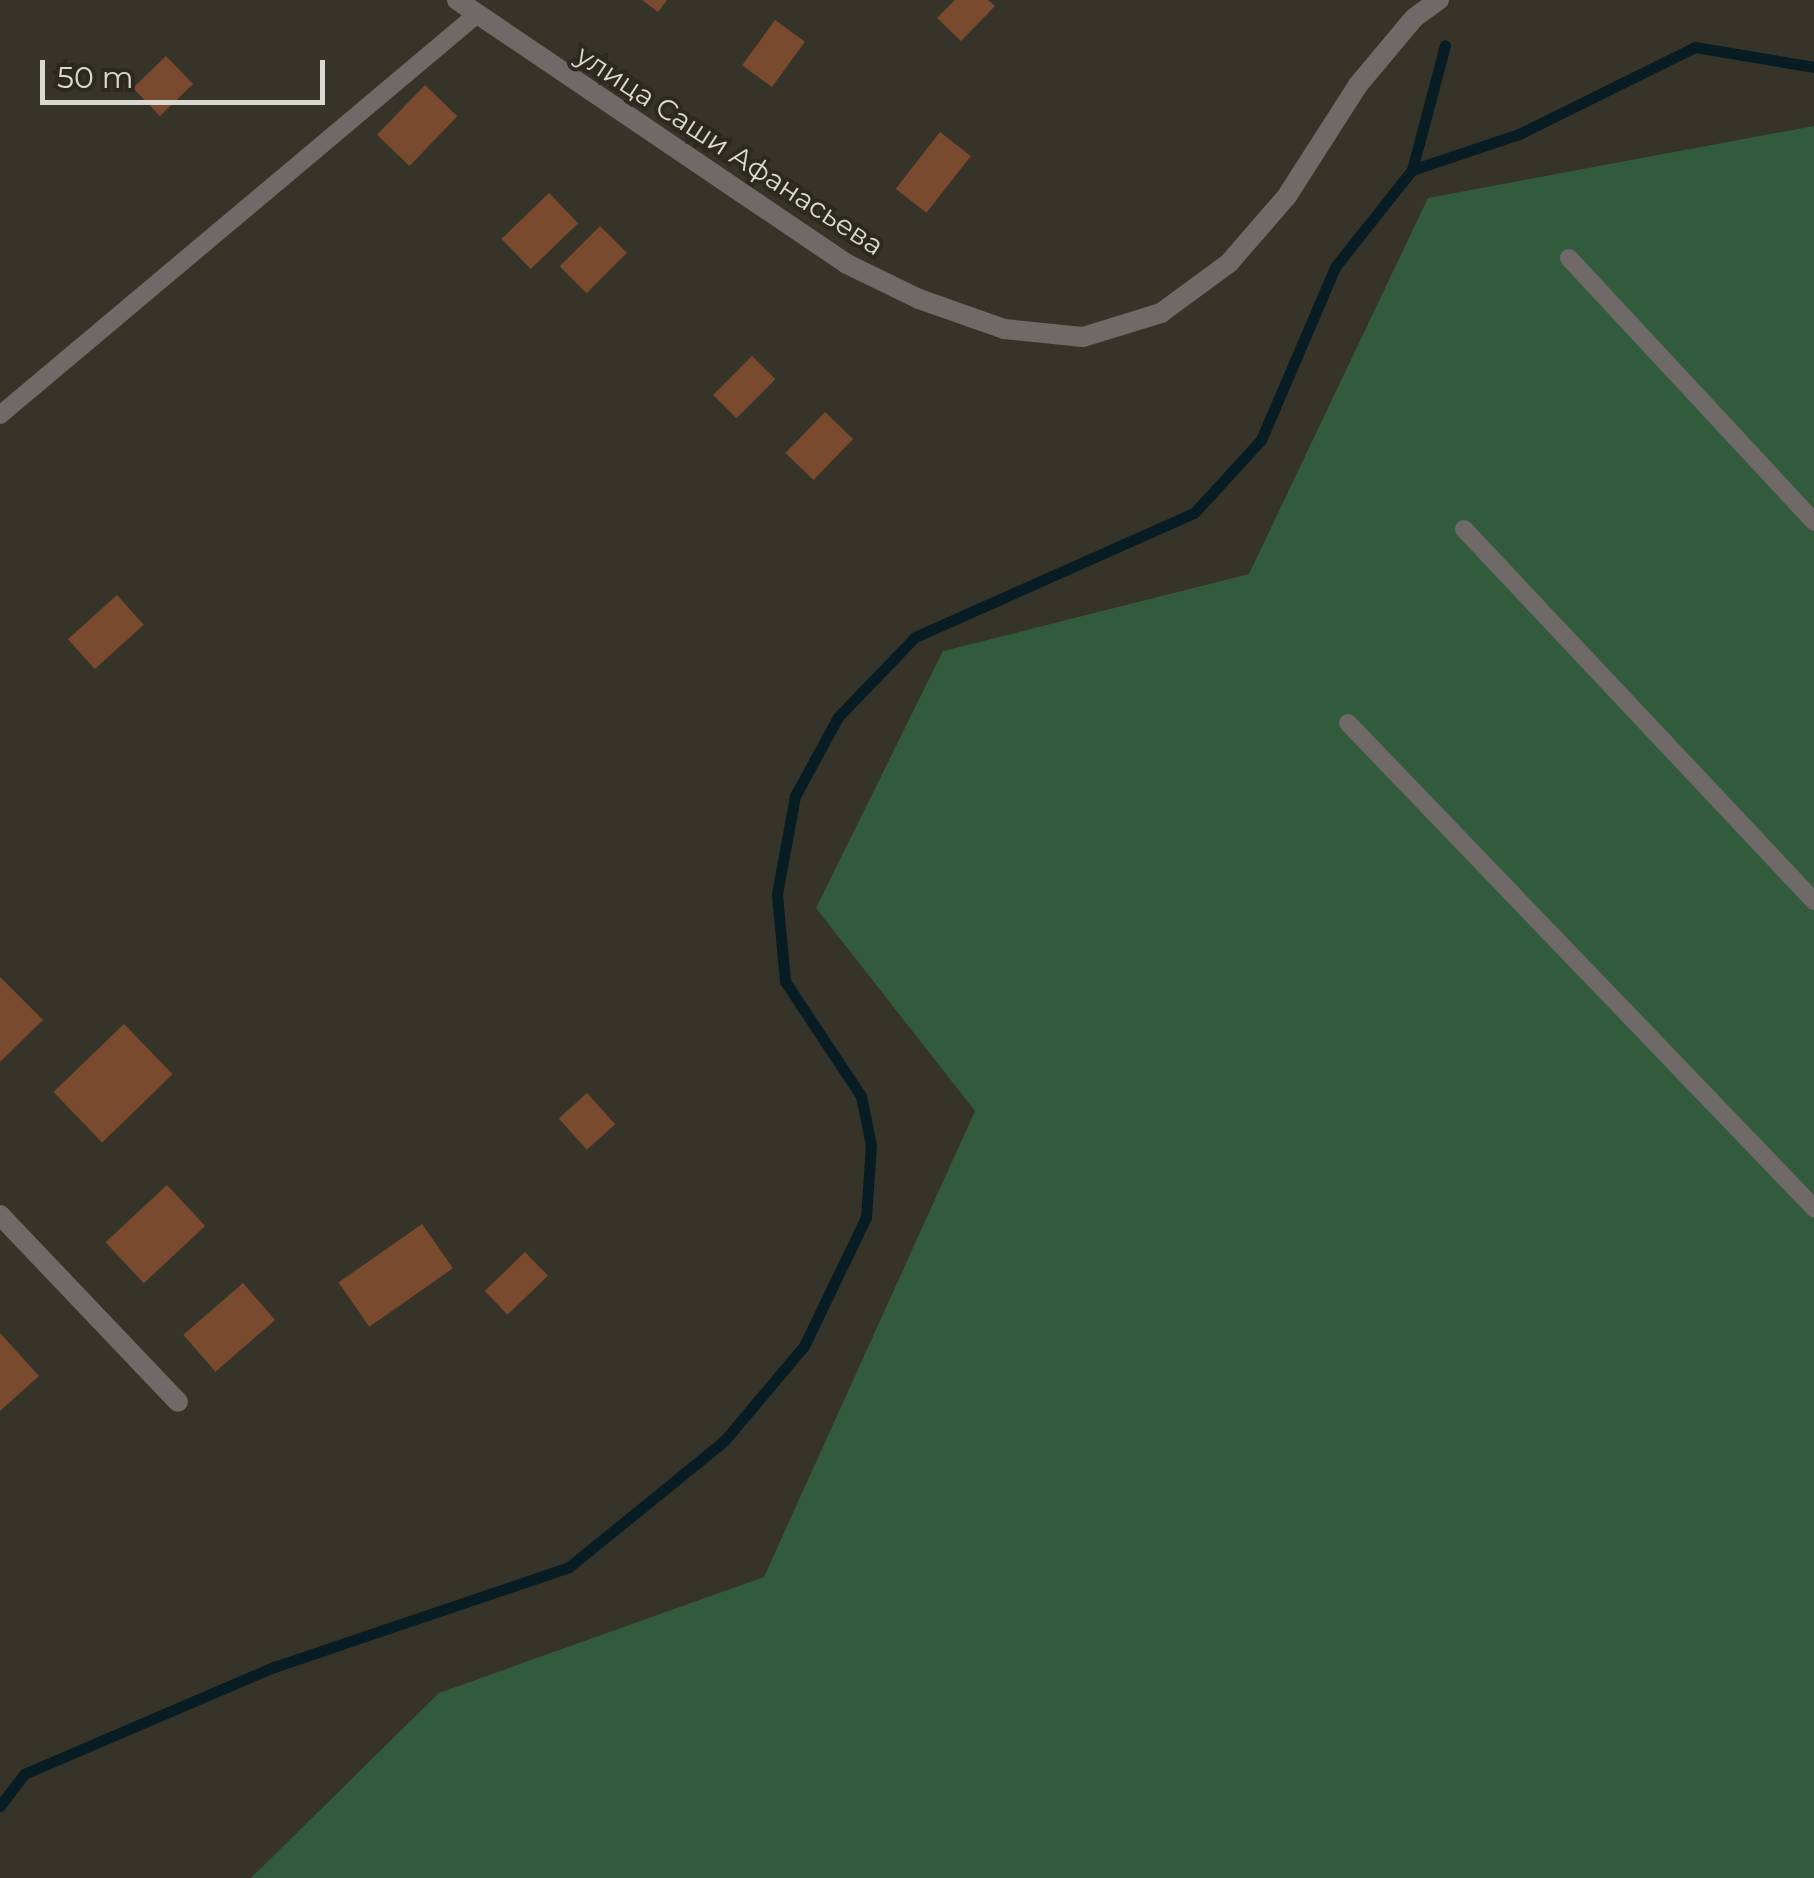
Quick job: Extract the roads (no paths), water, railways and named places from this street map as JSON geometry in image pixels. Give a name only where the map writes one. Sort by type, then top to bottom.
[{"type":"street","name":"улица Саши Афанасьева","points":[[457,0],[847,264],[919,299],[1004,330],[1083,337],[1161,313],[1229,263],[1288,196],[1358,85],[1414,18],[1439,0]]},
{"type":"street","points":[[0,1215],[178,1402]]},
{"type":"lane","points":[[0,415],[476,16]]},
{"type":"lane","points":[[1569,258],[1814,522]]},
{"type":"lane","points":[[1464,529],[1814,901]]},
{"type":"lane","points":[[1348,723],[1814,1208]]},
{"type":"waterway","points":[[1412,170],[1445,45]]},
{"type":"waterway","points":[[0,1806],[24,1774],[274,1667],[569,1567],[724,1441],[804,1346],[866,1217],[871,1145],[861,1096],[785,981],[777,894],[795,796],[838,717],[915,637],[1194,513],[1261,440],[1335,267],[1412,170],[1519,134],[1695,47],[1814,67]]}]
